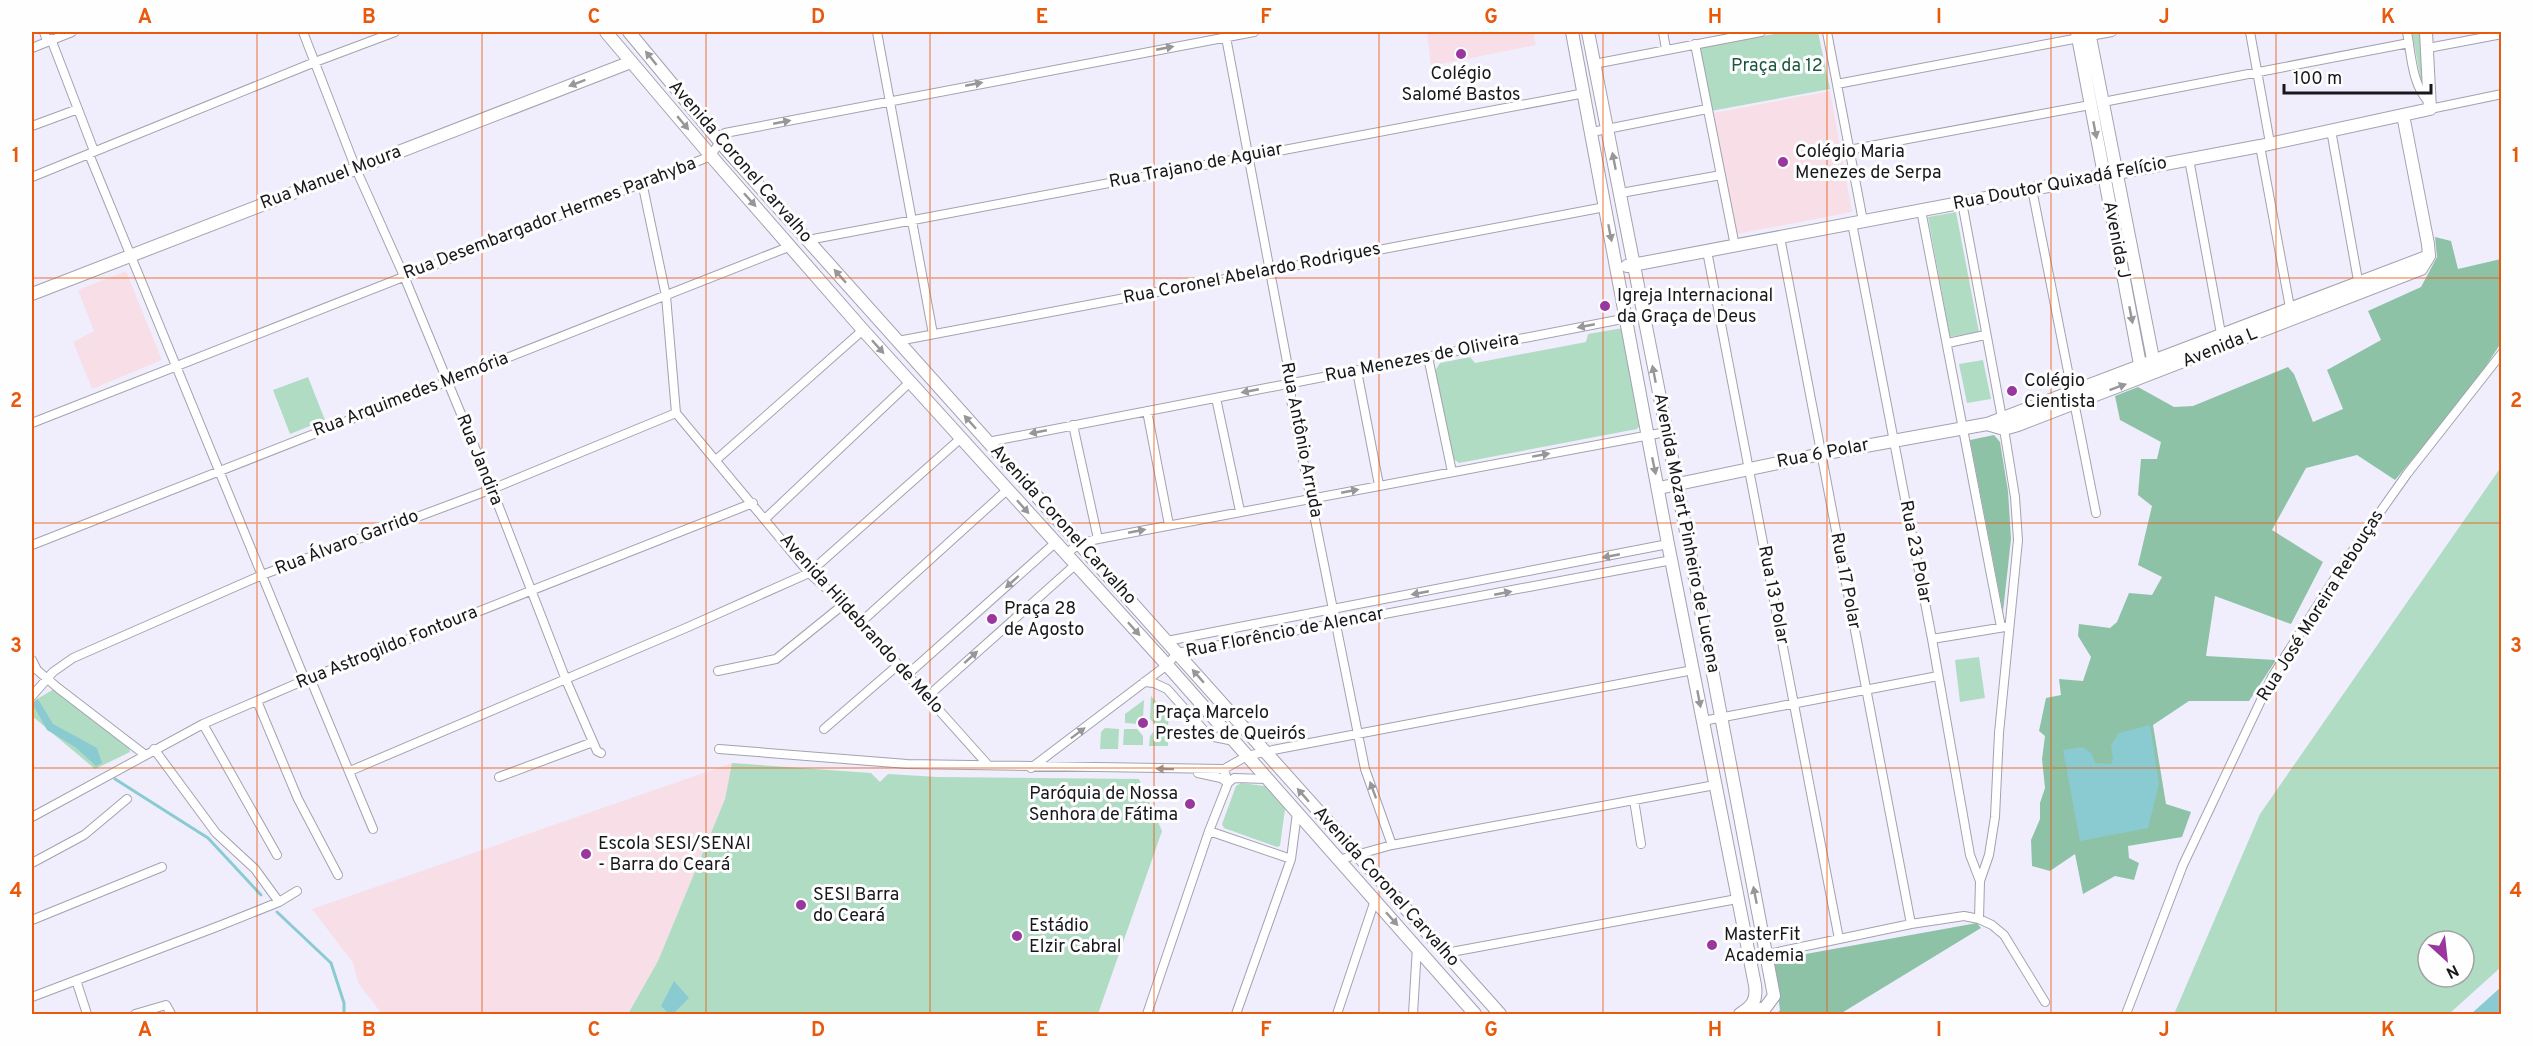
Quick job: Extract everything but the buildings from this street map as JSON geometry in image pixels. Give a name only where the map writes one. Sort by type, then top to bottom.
[{"type":"main road","name":"Avenida Coronel Carvalho","points":[[629,32],[720,141],[1500,1014]]},
{"type":"main road","name":"Avenida Mozart Pinheiro de Lucena","points":[[1572,32],[1756,997],[1753,1005],[1740,1014]]},
{"type":"main road","name":"Avenida Mozart Pinheiro de Lucena","points":[[1588,32],[1621,193],[1774,996],[1765,1008],[1740,1014]]},
{"type":"main road","points":[[2426,32],[2430,105]]},
{"type":"main road","name":"Avenida J","points":[[2084,34],[2103,102],[2155,368]]},
{"type":"main road","name":"Avenida J","points":[[2084,34],[2090,105],[2142,373]]},
{"type":"main road","name":"Avenida Coronel Carvalho","points":[[610,35],[711,156],[863,330],[1167,665],[1475,1014]]},
{"type":"main road","name":"Rua Manuel Moura","points":[[32,294],[130,254],[631,62]]},
{"type":"main road","name":"Rua Doutor Quixadá Felício","points":[[1617,268],[2265,145],[2403,115],[2430,105]]},
{"type":"main road","name":"Avenida L","points":[[2003,423],[2142,373],[2360,288],[2428,256],[2428,244],[2403,115]]},
{"type":"main road","name":"Rua 6 Polar","points":[[1659,488],[1821,454],[2003,423]]},
{"type":"street","points":[[44,32],[78,109],[130,254],[221,470],[262,575],[350,771],[373,829]]},
{"type":"street","points":[[32,48],[72,32]]},
{"type":"street","name":"Rua Jandira","points":[[303,32],[356,169],[404,276],[492,489],[566,680],[593,742],[601,753]]},
{"type":"street","points":[[32,177],[315,62],[395,32]]},
{"type":"street","points":[[610,35],[624,32]]},
{"type":"street","points":[[878,32],[933,334]]},
{"type":"street","points":[[720,141],[725,133],[1225,34],[1254,32]]},
{"type":"street","points":[[1663,32],[1666,50]]},
{"type":"street","points":[[1594,64],[1695,44],[1732,34],[1761,32]]},
{"type":"street","name":"Rua 23 Polar","points":[[1827,32],[1849,150],[1857,222],[1892,441],[1932,639],[1970,855],[1980,881]]},
{"type":"street","points":[[1837,84],[2084,34],[2112,32]]},
{"type":"street","points":[[2250,32],[2259,72],[2265,145],[2291,314]]},
{"type":"street","points":[[2407,32],[2418,86],[2430,105]]},
{"type":"street","name":"Rua Antônio Arruda","points":[[1225,34],[1291,383],[1291,400],[1365,769],[1392,845]]},
{"type":"street","points":[[2428,48],[2502,34]]},
{"type":"street","points":[[2103,102],[2409,43]]},
{"type":"street","points":[[1695,44],[1735,246]]},
{"type":"street","name":"Rua Trajano de Aguiar","points":[[808,240],[913,222],[1249,155],[1585,93]]},
{"type":"street","name":"Rua Doutor Quixadá Felício","points":[[2430,105],[2502,94]]},
{"type":"street","points":[[1849,150],[2090,105]]},
{"type":"street","points":[[32,126],[78,109]]},
{"type":"street","points":[[1592,132],[1707,109]]},
{"type":"street","points":[[2331,130],[2360,288]]},
{"type":"street","name":"Rua Desembargador Hermes Parahyba","points":[[32,423],[711,156],[720,141]]},
{"type":"street","points":[[2189,159],[2223,341]]},
{"type":"street","points":[[1621,193],[1721,174]]},
{"type":"street","points":[[642,182],[666,296],[676,413]]},
{"type":"street","points":[[2032,189],[2096,513]]},
{"type":"street","points":[[1962,202],[2016,497],[2018,540],[2005,627],[1995,817],[1989,855],[1980,881],[1979,919]]},
{"type":"street","name":"Rua Coronel Abelardo Rodrigues","points":[[898,341],[1605,207]]},
{"type":"street","points":[[1921,210],[2005,627]]},
{"type":"street","name":"Rua 17 Polar","points":[[1780,237],[1911,924]]},
{"type":"street","name":"Rua Arquimedes Memória","points":[[32,545],[790,246]]},
{"type":"street","name":"Rua 13 Polar","points":[[1707,251],[1839,939]]},
{"type":"street","name":"Rua Menezes de Oliveira","points":[[988,442],[1644,315]]},
{"type":"street","points":[[716,460],[863,330]]},
{"type":"street","points":[[1948,343],[1985,335]]},
{"type":"street","name":"Rua José Moreira Rebouças","points":[[2127,1014],[2183,865],[2272,677],[2355,547],[2408,474],[2502,353]]},
{"type":"street","points":[[1428,357],[1452,472]]},
{"type":"street","points":[[1357,371],[1379,485]]},
{"type":"street","points":[[766,518],[910,382]]},
{"type":"street","points":[[1216,398],[1240,511]]},
{"type":"street","points":[[1147,411],[1169,525]]},
{"type":"street","name":"Avenida Hildebrando de Melo","points":[[676,413],[766,518],[809,573],[844,604],[988,765]]},
{"type":"street","name":"Rua Álvaro Garrido","points":[[32,696],[47,678],[73,658],[262,575],[492,489],[676,413]]},
{"type":"street","points":[[1073,425],[1098,539]]},
{"type":"street","points":[[1066,555],[1080,543],[1098,539],[1665,432]]},
{"type":"street","points":[[350,771],[566,680],[809,573],[960,439]]},
{"type":"street","points":[[860,622],[1007,490]]},
{"type":"street","name":"Rua Astrogildo Fontoura","points":[[32,817],[144,754],[203,724],[308,679],[753,504]]},
{"type":"street","points":[[907,675],[1055,543]]},
{"type":"street","name":"Rua Florêncio de Alencar","points":[[1167,641],[1668,544]]},
{"type":"street","name":"Rua Florêncio de Alencar","points":[[1031,768],[1167,665],[1177,653],[1672,560]]},
{"type":"street","points":[[928,696],[1075,565]]},
{"type":"street","points":[[718,671],[781,656],[844,604]]},
{"type":"street","points":[[1932,639],[2005,627]]},
{"type":"street","points":[[32,660],[47,678],[144,754]]},
{"type":"street","points":[[824,729],[898,665]]},
{"type":"street","points":[[719,749],[907,764],[1031,768],[1224,769],[1247,756],[1264,752],[1693,670]]},
{"type":"street","points":[[1703,721],[1938,676]]},
{"type":"street","points":[[1144,682],[1154,683],[1167,689],[1209,736],[1234,741]]},
{"type":"street","points":[[256,701],[298,799],[338,874]]},
{"type":"street","points":[[203,724],[277,855]]},
{"type":"street","points":[[499,777],[593,742]]},
{"type":"street","points":[[154,749],[216,833],[255,869],[279,902]]},
{"type":"street","points":[[1188,769],[1221,778],[1228,783]]},
{"type":"street","points":[[1224,769],[1228,783]]},
{"type":"street","points":[[1147,1014],[1209,831],[1228,783],[1234,778],[1267,779]]},
{"type":"street","points":[[1338,860],[1392,845],[1715,785]]},
{"type":"street","points":[[32,863],[84,835],[126,799]]},
{"type":"street","points":[[1634,800],[1641,844]]},
{"type":"street","points":[[1236,1014],[1291,859],[1297,813]]},
{"type":"street","points":[[1209,831],[1291,859]]},
{"type":"street","points":[[32,920],[162,867]]},
{"type":"street","points":[[32,997],[279,902],[297,891]]},
{"type":"street","points":[[1446,953],[1737,899]]},
{"type":"street","points":[[1337,1014],[1375,900]]},
{"type":"street","points":[[1749,958],[1911,924],[1964,916],[1992,925],[2004,935],[2045,1002]]},
{"type":"street","points":[[1413,1014],[1417,947]]},
{"type":"street","points":[[76,980],[87,1014]]},
{"type":"street","points":[[135,1014],[166,1005],[171,1014]]},
{"type":"shaded area","name":"Colégio Salomé Bastos","points":[[1427,32],[1533,32],[1536,45],[1431,66]]},
{"type":"shaded area","name":"Colégio Maria Menezes de Serpa","points":[[1830,91],[1852,212],[1737,234],[1713,113]]},
{"type":"shaded area","points":[[126,271],[162,360],[92,389],[73,342],[94,331],[78,290]]},
{"type":"shaded area","name":"Escola SESI/SENAI - Barra do Ceará","points":[[732,763],[725,799],[658,961],[628,1014],[382,1014],[358,983],[353,963],[312,909]]},
{"type":"green space","name":"Praça da 12","points":[[1786,32],[1818,32],[1830,89],[1711,111],[1700,47]]},
{"type":"green space","points":[[2412,32],[2420,32],[2426,92],[2422,87]]},
{"type":"green space","points":[[1956,212],[1979,332],[1950,337],[1928,217]]},
{"type":"green space","points":[[2435,237],[2451,241],[2458,269],[2501,259],[2501,343],[2466,396],[2395,480],[2357,455],[2306,468],[2272,530],[2323,562],[2291,624],[2215,596],[2206,656],[2276,660],[2249,701],[2189,701],[2153,725],[2166,804],[2191,812],[2182,837],[2128,846],[2129,858],[2139,863],[2134,880],[2115,876],[2083,894],[2075,854],[2050,871],[2032,866],[2031,840],[2040,819],[2040,803],[2045,788],[2042,759],[2045,736],[2039,731],[2046,698],[2061,695],[2059,679],[2083,681],[2091,657],[2078,636],[2079,624],[2110,628],[2117,622],[2129,593],[2152,595],[2162,577],[2138,565],[2152,506],[2138,495],[2141,459],[2157,459],[2161,442],[2120,420],[2115,396],[2138,387],[2174,407],[2193,406],[2288,367],[2294,374],[2313,422],[2343,409],[2327,370],[2381,340],[2368,311],[2421,287],[2437,257]]},
{"type":"green space","points":[[1623,328],[1642,422],[1637,429],[1459,463],[1452,458],[1435,371],[1440,363],[1470,357],[1475,363],[1586,342],[1588,334]]},
{"type":"green space","points":[[1983,360],[1991,399],[1967,403],[1959,364]]},
{"type":"green space","points":[[308,377],[325,420],[290,434],[273,390]]},
{"type":"green space","points":[[1994,435],[2000,442],[2008,491],[2011,539],[2003,612],[1970,440]]},
{"type":"green space","points":[[2501,467],[2501,967],[2449,1014],[2174,1014],[2260,814]]},
{"type":"green space","points":[[1979,657],[1985,698],[1960,702],[1955,660]]},
{"type":"green space","points":[[54,689],[59,690],[91,719],[129,748],[130,752],[95,769],[32,716],[32,702]]},
{"type":"green space","points":[[1151,696],[1169,716],[1168,725],[1155,724],[1150,719]]},
{"type":"green space","points":[[1144,700],[1143,719],[1138,724],[1125,723],[1125,714]]},
{"type":"green space","points":[[1105,728],[1119,729],[1118,749],[1100,749],[1101,732]]},
{"type":"green space","points":[[1124,729],[1137,729],[1143,736],[1143,745],[1123,745]]},
{"type":"green space","points":[[1155,730],[1168,731],[1168,746],[1149,746],[1150,736]]},
{"type":"green space","points":[[732,763],[871,773],[880,782],[888,774],[938,777],[1139,779],[1162,831],[1098,1014],[628,1014],[658,961],[725,799]]},
{"type":"green space","points":[[1241,783],[1265,786],[1285,809],[1280,846],[1277,847],[1224,828],[1222,824],[1236,786]]},
{"type":"green space","points":[[1977,923],[1981,928],[1840,1014],[1777,1014],[1780,1010],[1773,960]]},
{"type":"water","points":[[38,699],[53,724],[97,748],[102,763],[96,766],[75,747],[47,730],[32,703]]},
{"type":"water","points":[[2150,725],[2159,784],[2148,828],[2080,841],[2063,750],[2083,747],[2092,754],[2095,763],[2111,764],[2113,759],[2111,745],[2119,733]]},
{"type":"water","points":[[674,981],[689,998],[673,1014],[669,1014],[661,1006]]},
{"type":"water","points":[[2501,987],[2501,1014],[2471,1014]]},
{"type":"waterway","points":[[115,779],[208,838],[261,895]]},
{"type":"waterway","points":[[277,912],[331,963],[344,1003],[344,1014]]},
{"type":"place","name":"Colégio Salomé Bastos","points":[[1461,54]]},
{"type":"place","name":"Colégio Maria Menezes de Serpa","points":[[1783,162]]},
{"type":"place","name":"Igreja Internacional da Graça de Deus","points":[[1605,306]]},
{"type":"place","name":"Colégio Cientista","points":[[2012,391]]},
{"type":"place","name":"Praça 28 de Agosto","points":[[992,619]]},
{"type":"place","name":"Praça Marcelo Prestes de Queirós","points":[[1143,723]]},
{"type":"place","name":"Paróquia de Nossa Senhora de Fátima","points":[[1190,804]]},
{"type":"place","name":"Escola SESI/SENAI - Barra do Ceará","points":[[586,854]]},
{"type":"place","name":"SESI Barra do Ceará","points":[[801,905]]},
{"type":"place","name":"Estádio Elzir Cabral","points":[[1017,936]]},
{"type":"place","name":"MasterFit Academia","points":[[1712,945]]}]
